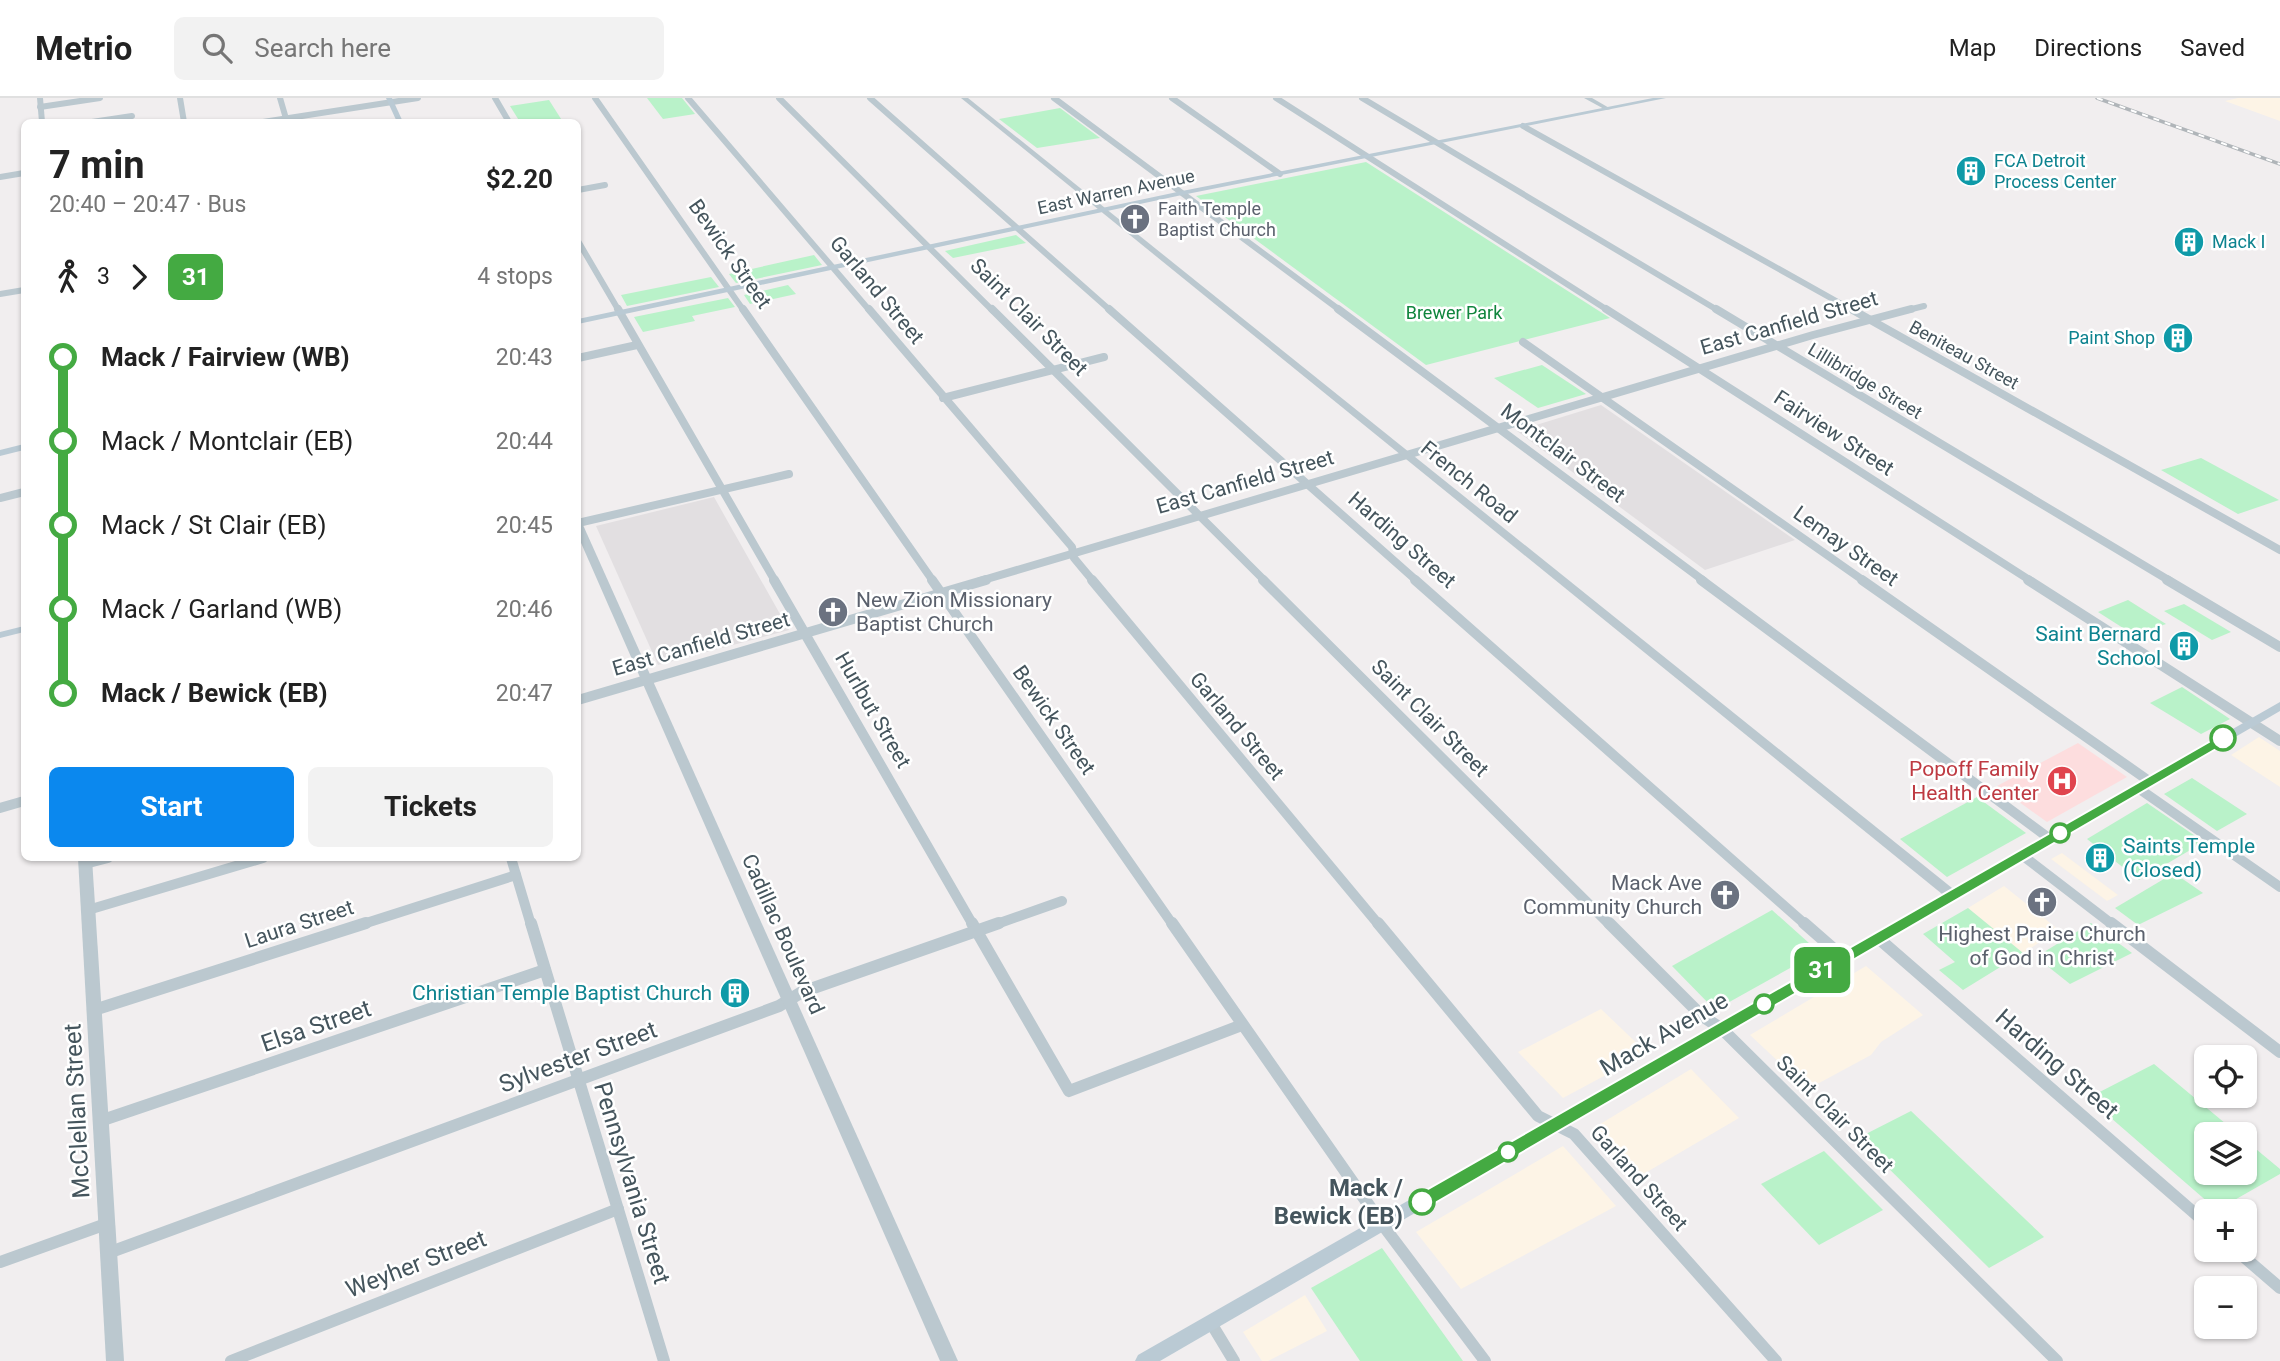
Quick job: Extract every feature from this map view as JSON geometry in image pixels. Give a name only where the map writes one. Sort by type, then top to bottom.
[{"type":"main road","name":"East Warren Avenue","points":[[581,321],[1182,193],[1663,98]]},
{"type":"main road","points":[[390,100],[399,119]]},
{"type":"main road","points":[[0,453],[21,448]]},
{"type":"main road","points":[[0,635],[21,630]]},
{"type":"main road","name":"Mack Avenue","points":[[1144,1361],[2280,706]]},
{"type":"street","points":[[40,98],[42,119]]},
{"type":"street","points":[[40,107],[100,98]]},
{"type":"street","points":[[180,98],[184,119]]},
{"type":"street","points":[[280,98],[286,119]]},
{"type":"street","points":[[297,119],[390,100],[418,98]]},
{"type":"street","points":[[495,98],[507,119]]},
{"type":"street","name":"Bewick Street","points":[[595,98],[1382,1224],[1485,1361]]},
{"type":"street","name":"Garland Street","points":[[688,98],[1072,547],[1071,553],[1146,648],[1537,1114],[1574,1134],[1776,1361]]},
{"type":"street","name":"Saint Clair Street","points":[[779,98],[1702,1016],[1722,1029],[2057,1361]]},
{"type":"street","name":"Harding Street","points":[[870,98],[1844,958]]},
{"type":"street","name":"French Road","points":[[964,98],[1952,895]]},
{"type":"street","name":"Montclair Street","points":[[1054,98],[2050,839]]},
{"type":"street","points":[[1172,98],[1280,174]]},
{"type":"street","name":"Fairview Street","points":[[1276,98],[2280,741]]},
{"type":"street","name":"Lillibridge Street","points":[[1362,98],[2280,647]]},
{"type":"street","points":[[1587,98],[1608,109]]},
{"type":"street","points":[[112,119],[132,116]]},
{"type":"street","name":"Beniteau Street","points":[[1522,125],[2280,550]]},
{"type":"street","points":[[0,177],[21,174]]},
{"type":"street","points":[[581,189],[605,185]]},
{"type":"street","name":"Hurlbut Street","points":[[581,247],[1069,1091],[1242,1025]]},
{"type":"street","points":[[0,294],[21,290]]},
{"type":"street","name":"East Canfield Street","points":[[581,699],[941,594],[1200,514],[1776,346],[1924,306]]},
{"type":"street","name":"Lemay Street","points":[[1523,342],[2143,784],[2280,887]]},
{"type":"street","points":[[581,357],[637,345]]},
{"type":"street","points":[[943,398],[1104,357]]},
{"type":"street","points":[[581,523],[789,474]]},
{"type":"street","points":[[0,498],[21,493]]},
{"type":"street","name":"Cadillac Boulevard","points":[[581,531],[791,999],[949,1361]]},
{"type":"street","points":[[0,808],[21,802]]},
{"type":"street","points":[[2022,855],[2280,1052]]},
{"type":"street","name":"McClellan Street","points":[[85,861],[115,1361]]},
{"type":"street","points":[[88,910],[252,861]]},
{"type":"street","name":"Pennsylvania Street","points":[[512,861],[664,1361]]},
{"type":"street","name":"Laura Street","points":[[94,1010],[516,876]]},
{"type":"street","name":"Sylvester Street","points":[[108,1253],[779,1006],[802,992],[1062,901]]},
{"type":"street","name":"Harding Street","points":[[1878,938],[2194,1213]]},
{"type":"street","name":"Elsa Street","points":[[100,1121],[545,970]]},
{"type":"street","name":"Weyher Street","points":[[231,1361],[618,1209]]},
{"type":"street","points":[[0,1262],[106,1224]]},
{"type":"street","points":[[2250,1262],[2280,1288]]},
{"type":"street","points":[[1210,1323],[1234,1361]]},
{"type":"shaded area","points":[[2238,98],[2280,98],[2280,121],[2225,101]]},
{"type":"shaded area","points":[[1601,405],[1795,540],[1705,570],[1517,431]]},
{"type":"shaded area","points":[[714,497],[789,630],[658,665],[596,526]]},
{"type":"shaded area","points":[[2259,737],[2280,751],[2280,787],[2231,755]]},
{"type":"shaded area","name":"Popoff Family Health Center","points":[[2078,743],[2127,777],[2047,822],[1997,786]]},
{"type":"shaded area","points":[[2062,853],[2118,895],[2107,901],[2051,859]]},
{"type":"shaded area","points":[[2004,886],[2059,930],[2023,953],[1968,908]]},
{"type":"shaded area","points":[[1866,966],[1923,1015],[1881,1042],[1871,1055],[1808,1089],[1750,1035]]},
{"type":"shaded area","points":[[1601,1009],[1647,1053],[1563,1098],[1518,1052]]},
{"type":"shaded area","points":[[1691,1069],[1739,1118],[1635,1179],[1592,1129]]},
{"type":"shaded area","points":[[1563,1146],[1616,1206],[1461,1289],[1416,1232]]},
{"type":"shaded area","points":[[1305,1295],[1327,1331],[1268,1361],[1262,1361],[1243,1332]]},
{"type":"green space","points":[[647,98],[682,98],[695,114],[663,119]]},
{"type":"green space","points":[[549,100],[561,119],[518,119],[510,106]]},
{"type":"green space","points":[[1060,108],[1100,138],[1037,148],[999,119]]},
{"type":"green space","name":"Brewer Park","points":[[1366,162],[1610,318],[1426,365],[1196,196]]},
{"type":"green space","points":[[1016,235],[1026,243],[953,258],[945,251]]},
{"type":"green space","points":[[814,255],[822,265],[736,283],[729,274]]},
{"type":"green space","points":[[711,277],[719,287],[627,306],[621,295]]},
{"type":"green space","points":[[788,285],[796,294],[750,304],[744,295]]},
{"type":"green space","points":[[728,298],[735,307],[692,316],[695,321],[643,332],[634,317]]},
{"type":"green space","points":[[1542,365],[1586,394],[1538,408],[1494,378]]},
{"type":"green space","points":[[2201,458],[2279,500],[2238,514],[2161,470]]},
{"type":"green space","points":[[2128,600],[2166,624],[2134,635],[2098,612]]},
{"type":"green space","points":[[2184,604],[2231,632],[2212,640],[2164,611]]},
{"type":"green space","points":[[2182,687],[2230,719],[2201,734],[2150,703]]},
{"type":"green space","points":[[2192,778],[2247,814],[2217,831],[2164,794]]},
{"type":"green space","points":[[1977,797],[2026,833],[1947,877],[1900,839]]},
{"type":"green space","points":[[2147,803],[2204,842],[2139,880],[2087,839]]},
{"type":"green space","points":[[2174,873],[2203,893],[2138,925],[2115,908]]},
{"type":"green space","points":[[1968,908],[2023,953],[1963,990],[1939,970],[1955,962],[1923,934]]},
{"type":"green space","points":[[1772,910],[1819,952],[1715,1010],[1672,966]]},
{"type":"green space","points":[[2091,923],[2132,953],[2070,984],[2036,957]]},
{"type":"green space","points":[[2154,1064],[2194,1097],[2194,1108],[2207,1108],[2224,1122],[2194,1122],[2194,1185],[2257,1185],[2257,1150],[2280,1169],[2280,1174],[2236,1199],[2204,1199],[2088,1098]]},
{"type":"green space","points":[[1911,1111],[2044,1237],[1989,1268],[1858,1138]]},
{"type":"green space","points":[[1824,1151],[1883,1210],[1819,1245],[1761,1184]]},
{"type":"green space","points":[[1382,1248],[1463,1361],[1360,1361],[1311,1288]]},
{"type":"railway","points":[[2097,98],[2280,164]]},
{"type":"bus line","name":"31","points":[[1422,1202],[2223,738]]},
{"type":"place","name":"FCA Detroit Process Center","points":[[1971,171]]},
{"type":"place","name":"Faith Temple Baptist Church","points":[[1135,219]]},
{"type":"place","name":"Mack I","points":[[2189,242]]},
{"type":"place","name":"Paint Shop","points":[[2178,338]]},
{"type":"place","name":"New Zion Missionary Baptist Church","points":[[833,612]]},
{"type":"place","name":"Saint Bernard School","points":[[2184,646]]},
{"type":"place","name":"Popoff Family Health Center","points":[[2062,781]]},
{"type":"place","name":"Saints Temple (Closed)","points":[[2100,858]]},
{"type":"place","name":"Mack Ave Community Church","points":[[1725,895]]},
{"type":"place","name":"Highest Praise Church of God in Christ","points":[[2042,902]]},
{"type":"place","name":"Christian Temple Baptist Church","points":[[735,993]]},
{"type":"place","name":"Mack / Bewick (EB)","points":[[1422,1202]]}]
